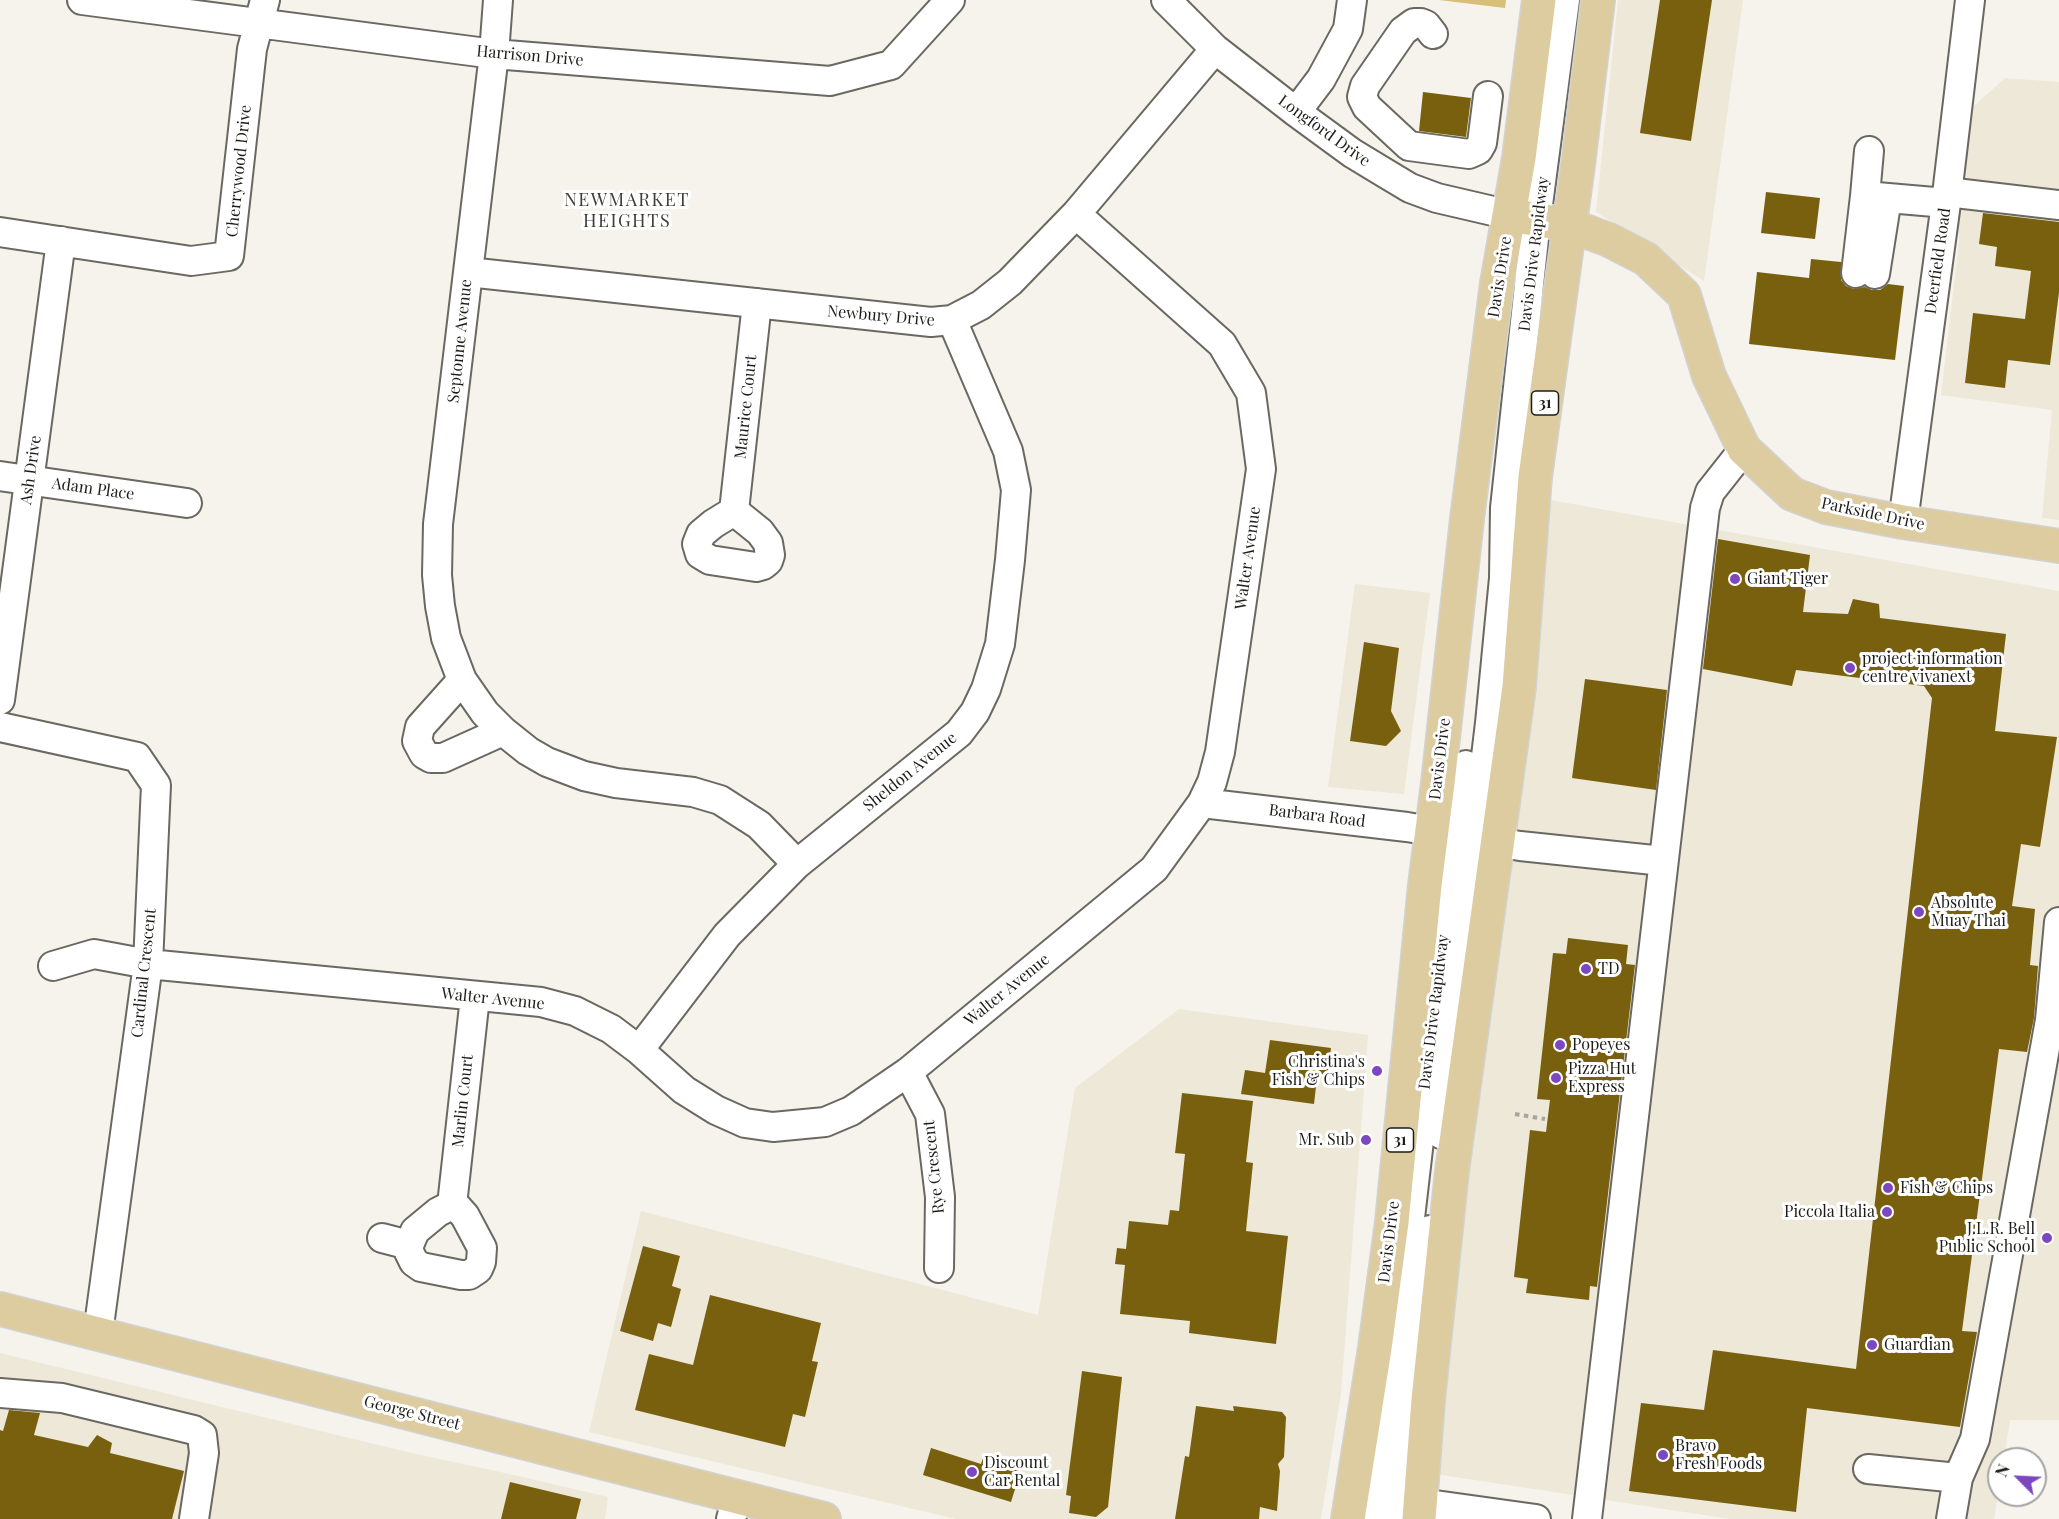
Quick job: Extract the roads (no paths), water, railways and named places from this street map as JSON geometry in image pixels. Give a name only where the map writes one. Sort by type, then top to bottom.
[{"type":"main road","name":"Davis Drive","points":[[1412,1514],[1428,1400],[1452,1171],[1466,837],[1467,519],[1497,283],[1523,217],[1539,0]]},
{"type":"main road","name":"Davis Drive","points":[[1348,1519],[1392,1222],[1423,897],[1466,837],[1519,687],[1535,477],[1598,0]]},
{"type":"main road","name":"Parkside Drive","points":[[1523,217],[1591,231],[1646,259],[1684,295],[1709,376],[1744,449],[1792,494],[1826,507],[1903,522],[2059,546]]},
{"type":"main road","name":"George Street","points":[[0,1309],[98,1333],[734,1508],[824,1519]]},
{"type":"street","name":"Harrison Drive","points":[[82,0],[240,20],[262,12],[494,54],[830,81],[891,65],[950,0]]},
{"type":"street","name":"Septonne Avenue","points":[[498,0],[494,54],[438,524],[437,575],[446,638],[462,680],[485,712],[528,751],[547,762],[584,776],[616,783],[693,792],[720,800],[759,825],[797,864]]},
{"type":"street","name":"Longford Drive","points":[[1166,0],[1215,49],[1352,153],[1410,188],[1437,198],[1523,217]]},
{"type":"street","points":[[1296,112],[1322,79],[1348,29],[1352,0]]},
{"type":"street","name":"Davis Drive Rapidway","points":[[1375,1519],[1413,1182],[1466,837],[1484,600],[1505,508],[1523,217],[1565,0]]},
{"type":"street","name":"Deerfield Road","points":[[1903,522],[1947,197],[1970,0]]},
{"type":"street","name":"Cherrywood Drive","points":[[0,232],[191,261],[229,256],[252,49],[262,12]]},
{"type":"street","points":[[1433,34],[1426,25],[1420,23],[1414,23],[1403,31],[1365,86],[1362,97],[1367,107],[1409,146],[1469,154],[1478,150],[1482,143],[1488,96]]},
{"type":"street","name":"Newbury Drive","points":[[468,272],[931,322],[952,320],[981,305],[1010,282],[1076,214],[1215,49]]},
{"type":"street","points":[[1865,273],[1876,197],[1869,151]]},
{"type":"street","points":[[1876,197],[1947,197],[2059,205]]},
{"type":"street","name":"Walter Avenue","points":[[53,966],[94,954],[148,964],[541,1002],[575,1011],[611,1029],[639,1050],[684,1090],[716,1110],[745,1123],[773,1127],[825,1122],[851,1111],[908,1072],[1154,869],[1202,803],[1212,782],[1220,752],[1261,469],[1251,393],[1222,344],[1076,214]]},
{"type":"street","name":"Ash Drive","points":[[0,700],[61,241]]},
{"type":"street","name":"Maurice Court","points":[[734,512],[757,303]]},
{"type":"street","name":"Sheldon Avenue","points":[[639,1050],[727,935],[797,864],[959,733],[975,712],[986,689],[1000,644],[1016,490],[1008,451],[952,320]]},
{"type":"street","points":[[1587,1519],[1705,508],[1710,492],[1744,449]]},
{"type":"street","name":"Adam Place","points":[[0,476],[187,503]]},
{"type":"street","points":[[734,512],[765,537],[770,549],[768,561],[756,567],[710,560],[687,543],[729,513],[734,512]]},
{"type":"street","points":[[462,680],[420,727],[417,741],[424,754],[431,758],[443,758],[503,730]]},
{"type":"street","name":"Cardinal Crescent","points":[[0,727],[137,757],[156,784],[148,964],[98,1333]]},
{"type":"street","name":"Barbara Road","points":[[1202,803],[1663,861]]},
{"type":"street","points":[[1952,1519],[1958,1478],[1976,1439],[1978,1428],[2050,1020],[2059,922]]},
{"type":"street","name":"Marlin Court","points":[[452,1205],[475,997]]},
{"type":"street","name":"Rye Crescent","points":[[908,1072],[930,1114],[940,1197],[939,1268]]},
{"type":"street","points":[[452,1205],[465,1216],[482,1248],[481,1262],[474,1273],[461,1275],[421,1267],[411,1257],[409,1245],[416,1231],[425,1221],[452,1205]]},
{"type":"street","points":[[382,1238],[409,1245]]},
{"type":"street","points":[[0,1393],[62,1398],[194,1430],[202,1435],[204,1453],[194,1519]]},
{"type":"street","points":[[1868,1469],[1958,1478]]},
{"type":"street","points":[[1412,1514],[1536,1519]]},
{"type":"place","name":"Giant Tiger","points":[[1735,579]]},
{"type":"place","name":"project information centre vivanext","points":[[1850,668]]},
{"type":"place","name":"Absolute Muay Thai","points":[[1919,912]]},
{"type":"place","name":"TD","points":[[1586,969]]},
{"type":"place","name":"Popeyes","points":[[1560,1045]]},
{"type":"place","name":"Christina's Fish & Chips","points":[[1377,1071]]},
{"type":"place","name":"Pizza Hut Express","points":[[1556,1078]]},
{"type":"place","name":"Mr. Sub","points":[[1366,1140]]},
{"type":"place","name":"Fish & Chips","points":[[1888,1188]]},
{"type":"place","name":"Piccola Italia","points":[[1887,1212]]},
{"type":"place","name":"J.L.R. Bell Public School","points":[[2047,1238]]},
{"type":"place","name":"Guardian","points":[[1872,1345]]},
{"type":"place","name":"Bravo Fresh Foods","points":[[1663,1455]]},
{"type":"place","name":"Discount Car Rental","points":[[972,1472]]},
{"type":"district","name":"NEWMARKET HEIGHTS","points":[[627,210]]}]
